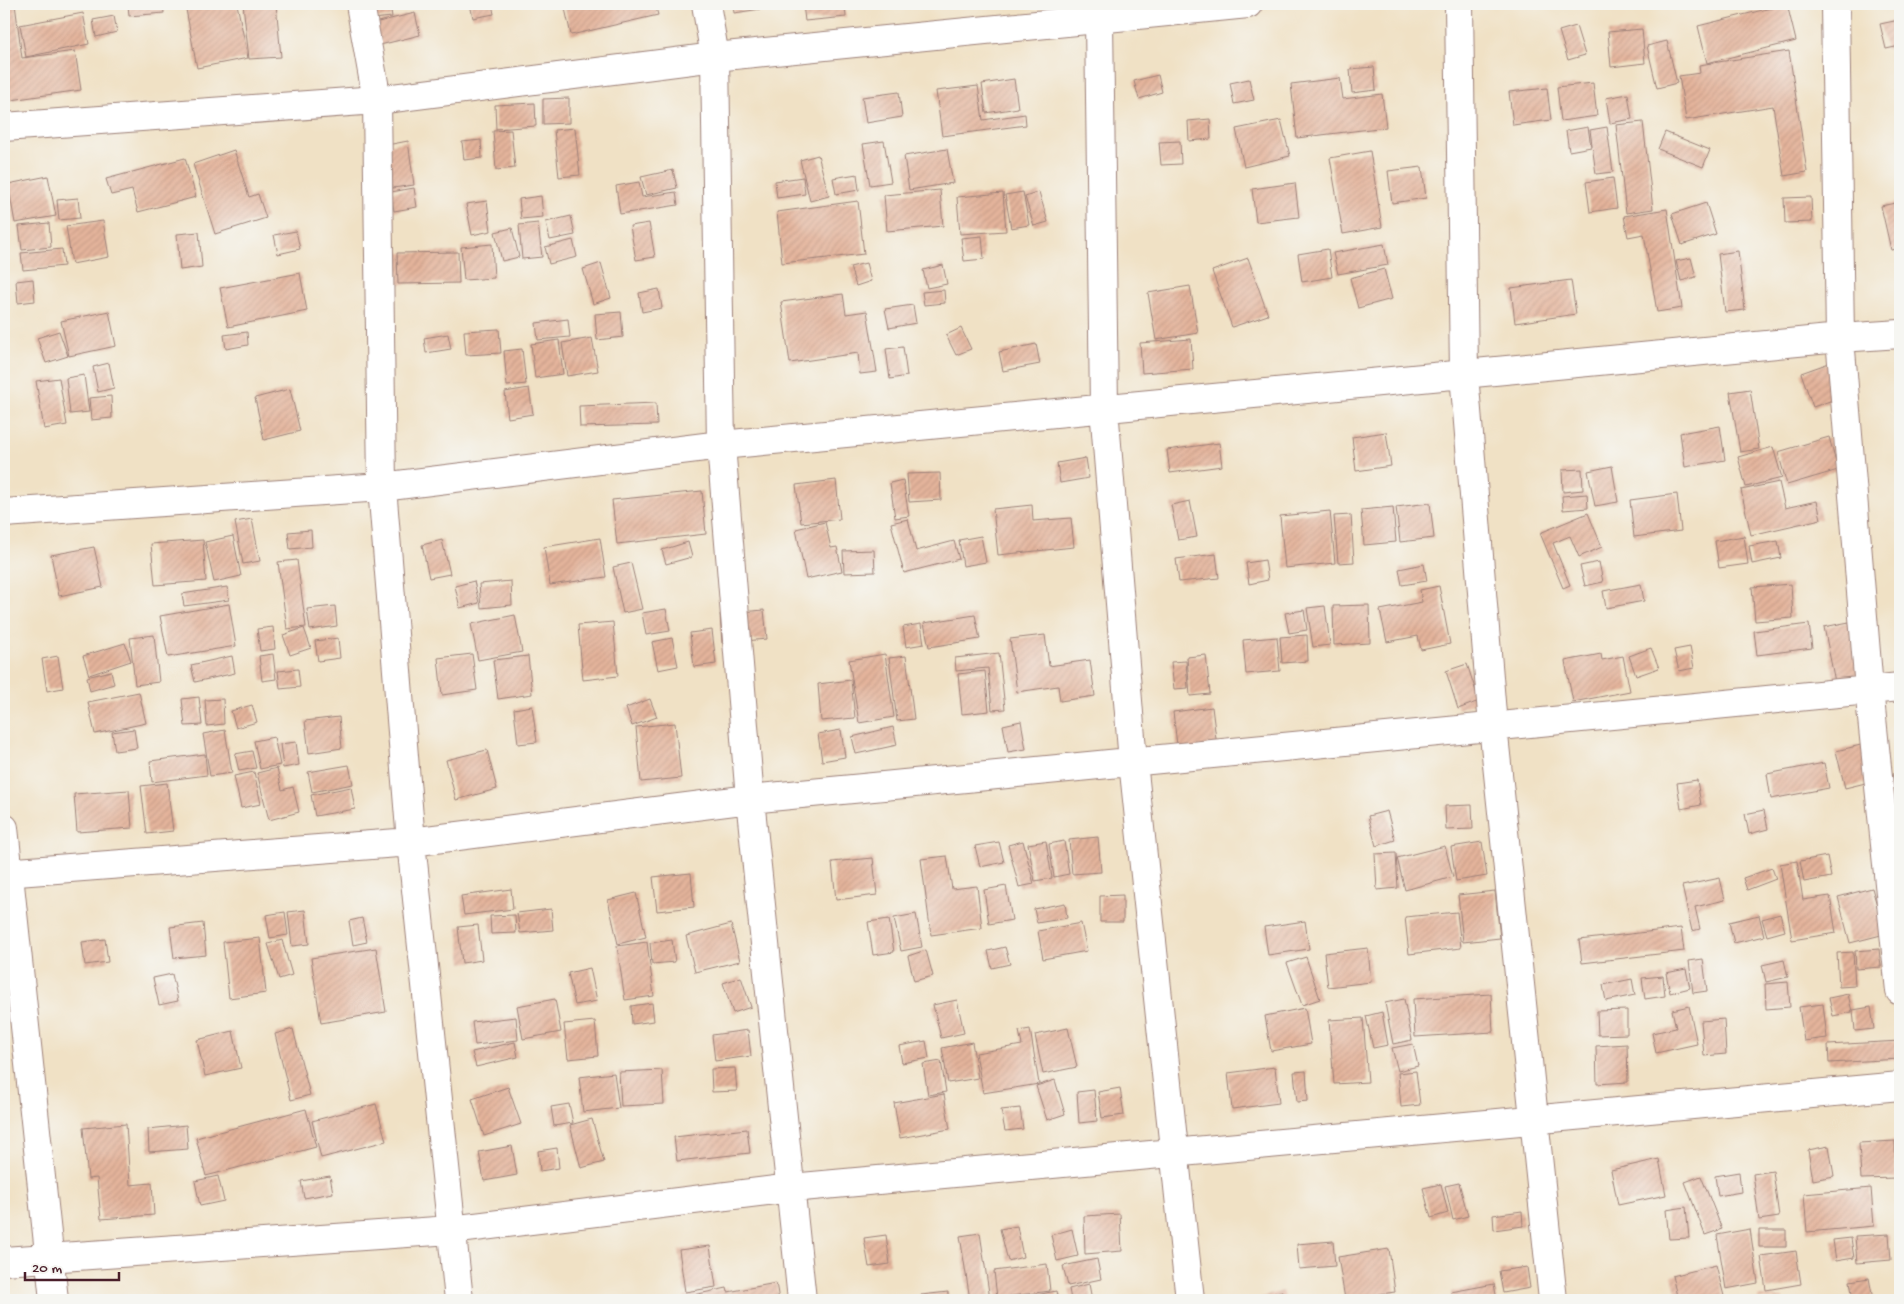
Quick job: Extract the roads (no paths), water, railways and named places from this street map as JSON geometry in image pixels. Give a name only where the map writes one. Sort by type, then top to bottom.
[{"type":"street","points":[[360,4],[376,100],[382,486],[411,842],[459,1300]]},
{"type":"street","points":[[706,4],[715,57],[721,444],[750,799],[802,1300]]},
{"type":"street","points":[[4,128],[376,100],[1098,11],[1248,4]]},
{"type":"street","points":[[1459,4],[1464,374],[1493,726],[1553,1300]]},
{"type":"street","points":[[1835,4],[1840,338],[1869,689],[1900,991]]},
{"type":"street","points":[[1098,11],[1104,408],[1133,762],[1190,1300]]},
{"type":"street","points":[[4,513],[382,486],[721,444],[1840,338],[1900,334]]},
{"type":"street","points":[[6,872],[411,842],[750,799],[1900,687]]},
{"type":"street","points":[[4,828],[6,872],[54,1300]]},
{"type":"street","points":[[4,1261],[451,1230],[790,1188],[1900,1086]]}]
